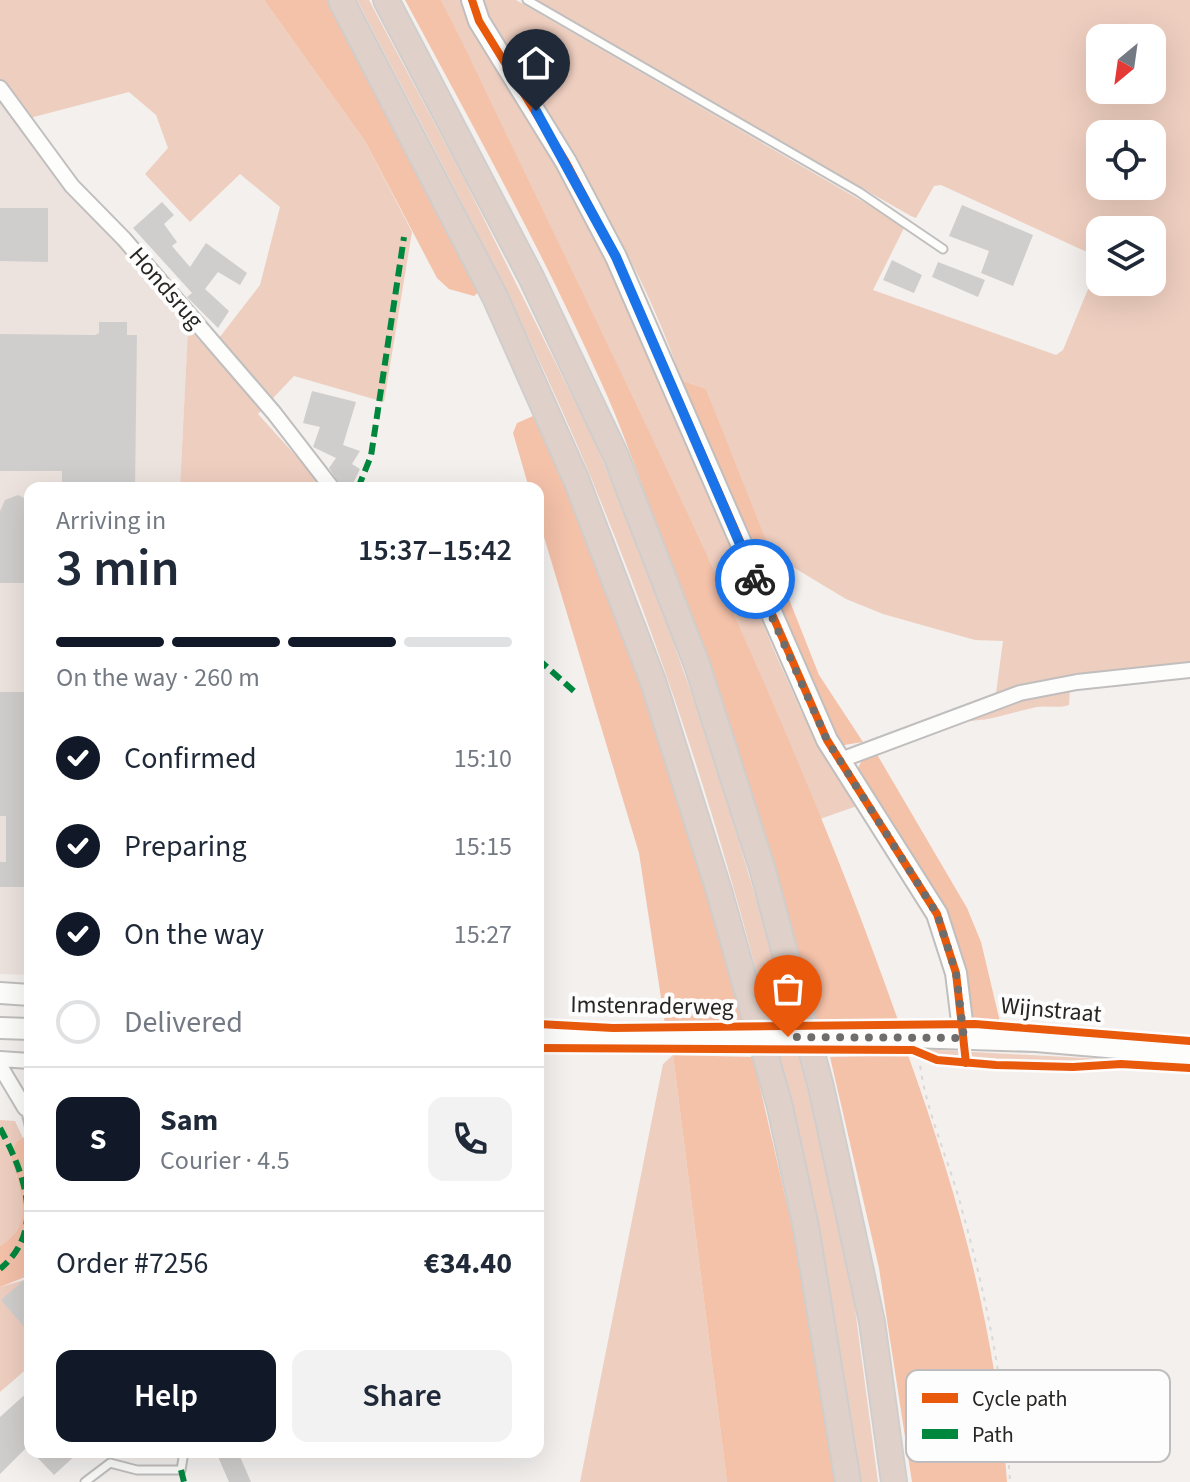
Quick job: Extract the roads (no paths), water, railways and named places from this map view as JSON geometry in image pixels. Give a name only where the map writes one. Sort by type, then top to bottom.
[{"type":"highway","points":[[341,0],[495,297],[576,479],[653,681],[720,894],[780,1107],[806,1227],[848,1482]]},
{"type":"highway","points":[[386,0],[531,277],[616,456],[697,665],[762,868],[821,1087],[872,1322],[894,1482]]},
{"type":"street","points":[[472,0],[479,21],[566,162],[616,257],[798,680],[838,761],[937,914],[956,973],[964,1038]]},
{"type":"street","name":"Hondsrug","points":[[0,88],[72,186],[124,239],[274,413],[327,482]]},
{"type":"street","points":[[838,761],[1020,693],[1077,682],[1190,670]]},
{"type":"street","points":[[0,993],[24,995]]},
{"type":"street","points":[[0,1028],[24,1029]]},
{"type":"street","name":"Imstenraderweg","points":[[544,1034],[912,1046]]},
{"type":"street","name":"Wijnstraat","points":[[912,1046],[964,1038],[1190,1054]]},
{"type":"street","points":[[0,1059],[24,1061]]},
{"type":"street","points":[[0,1066],[24,1098]]},
{"type":"lane","points":[[527,0],[859,192],[943,249]]},
{"type":"lane","points":[[85,1482],[110,1463],[137,1470],[181,1470],[183,1458]]}]
